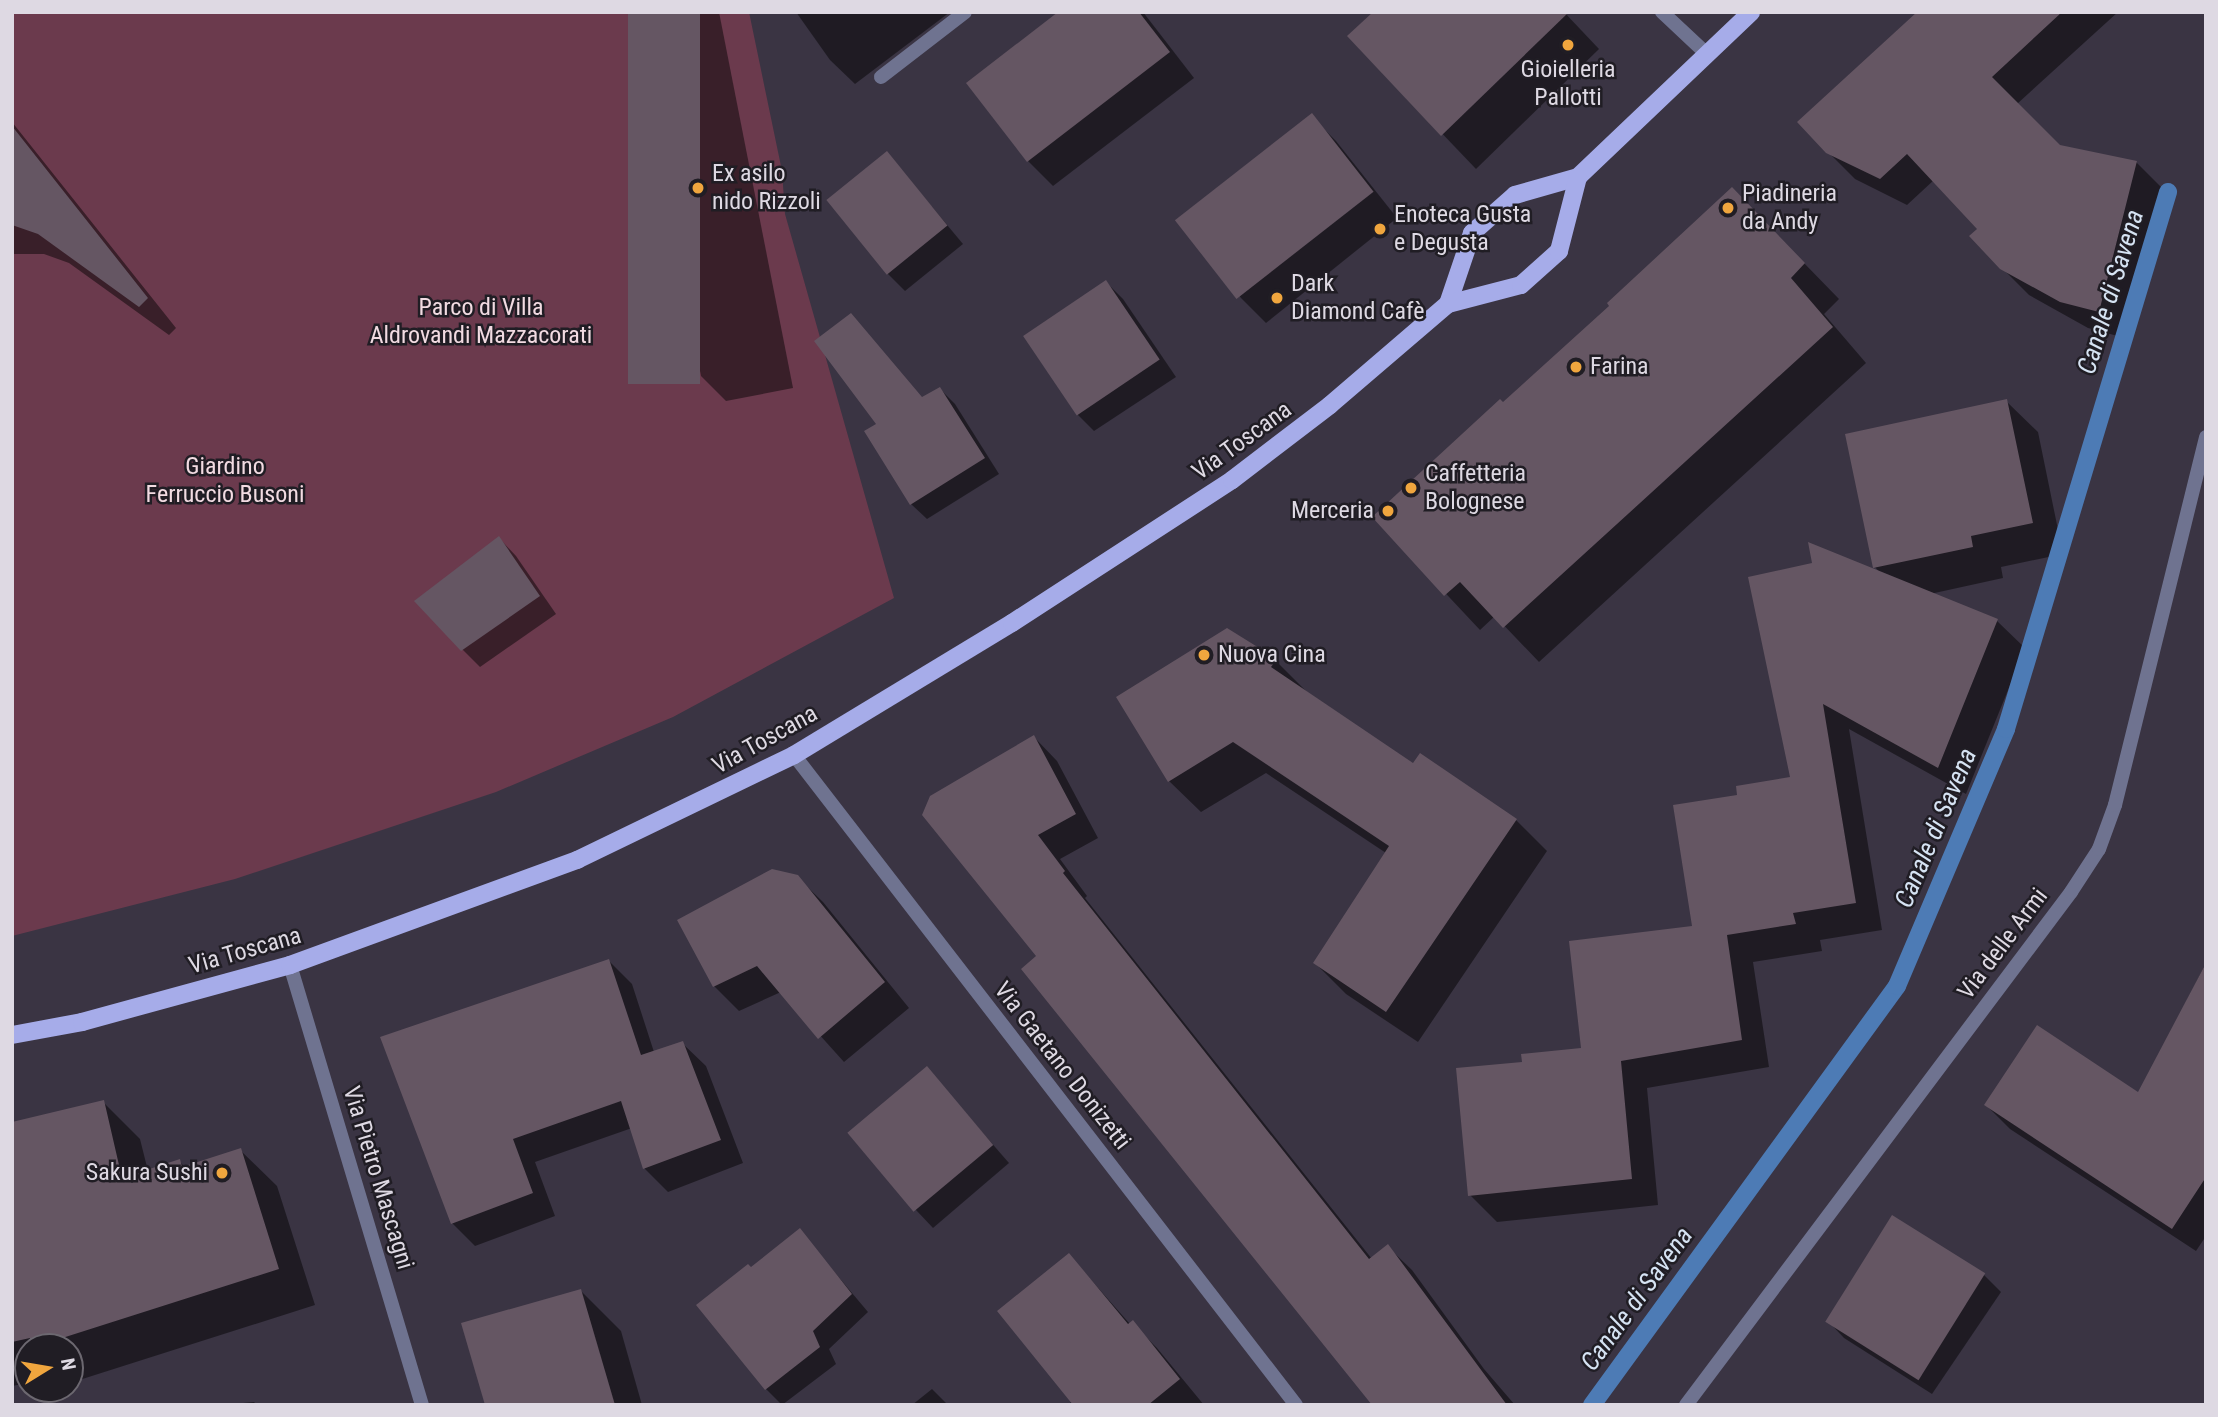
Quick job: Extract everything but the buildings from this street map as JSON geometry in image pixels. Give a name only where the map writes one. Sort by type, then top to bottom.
[{"type":"main road","points":[[1448,304],[1472,233],[1515,194],[1578,177],[1751,12]]},
{"type":"main road","name":"Via Toscana","points":[[12,1035],[82,1022],[290,965],[577,860],[794,755],[1012,623],[1232,480],[1330,405],[1448,304],[1521,285],[1559,251],[1578,177]]},
{"type":"street","points":[[881,77],[965,12]]},
{"type":"street","points":[[1662,12],[1708,55]]},
{"type":"street","name":"Via delle Armi","points":[[1686,1405],[2071,892],[2099,849],[2115,805],[2206,438]]},
{"type":"street","name":"Via Gaetano Donizetti","points":[[794,755],[1294,1404]]},
{"type":"street","name":"Via Pietro Mascagni","points":[[290,965],[422,1405]]},
{"type":"green space","name":"Parco di Villa Aldrovandi Mazzacorati","points":[[12,12],[749,12],[782,171],[785,214],[894,598],[673,717],[496,792],[235,879],[12,936]]},
{"type":"waterway","name":"Canale di Savena","points":[[1592,1405],[1897,986],[2006,729],[2168,192]]},
{"type":"place","name":"Gioielleria Pallotti","points":[[1568,45]]},
{"type":"place","name":"Ex asilo nido Rizzoli","points":[[698,188]]},
{"type":"place","name":"Piadineria da Andy","points":[[1728,208]]},
{"type":"place","name":"Enoteca Gusta e Degusta","points":[[1380,229]]},
{"type":"place","name":"Dark Diamond Cafè","points":[[1277,298]]},
{"type":"place","name":"Farina","points":[[1576,367]]},
{"type":"place","name":"Caffetteria Bolognese","points":[[1411,488]]},
{"type":"place","name":"Merceria","points":[[1388,511]]},
{"type":"place","name":"Nuova Cina","points":[[1204,655]]},
{"type":"place","name":"Sakura Sushi","points":[[222,1173]]},
{"type":"park label","name":"Giardino Ferruccio Busoni","points":[[225,481]]}]
